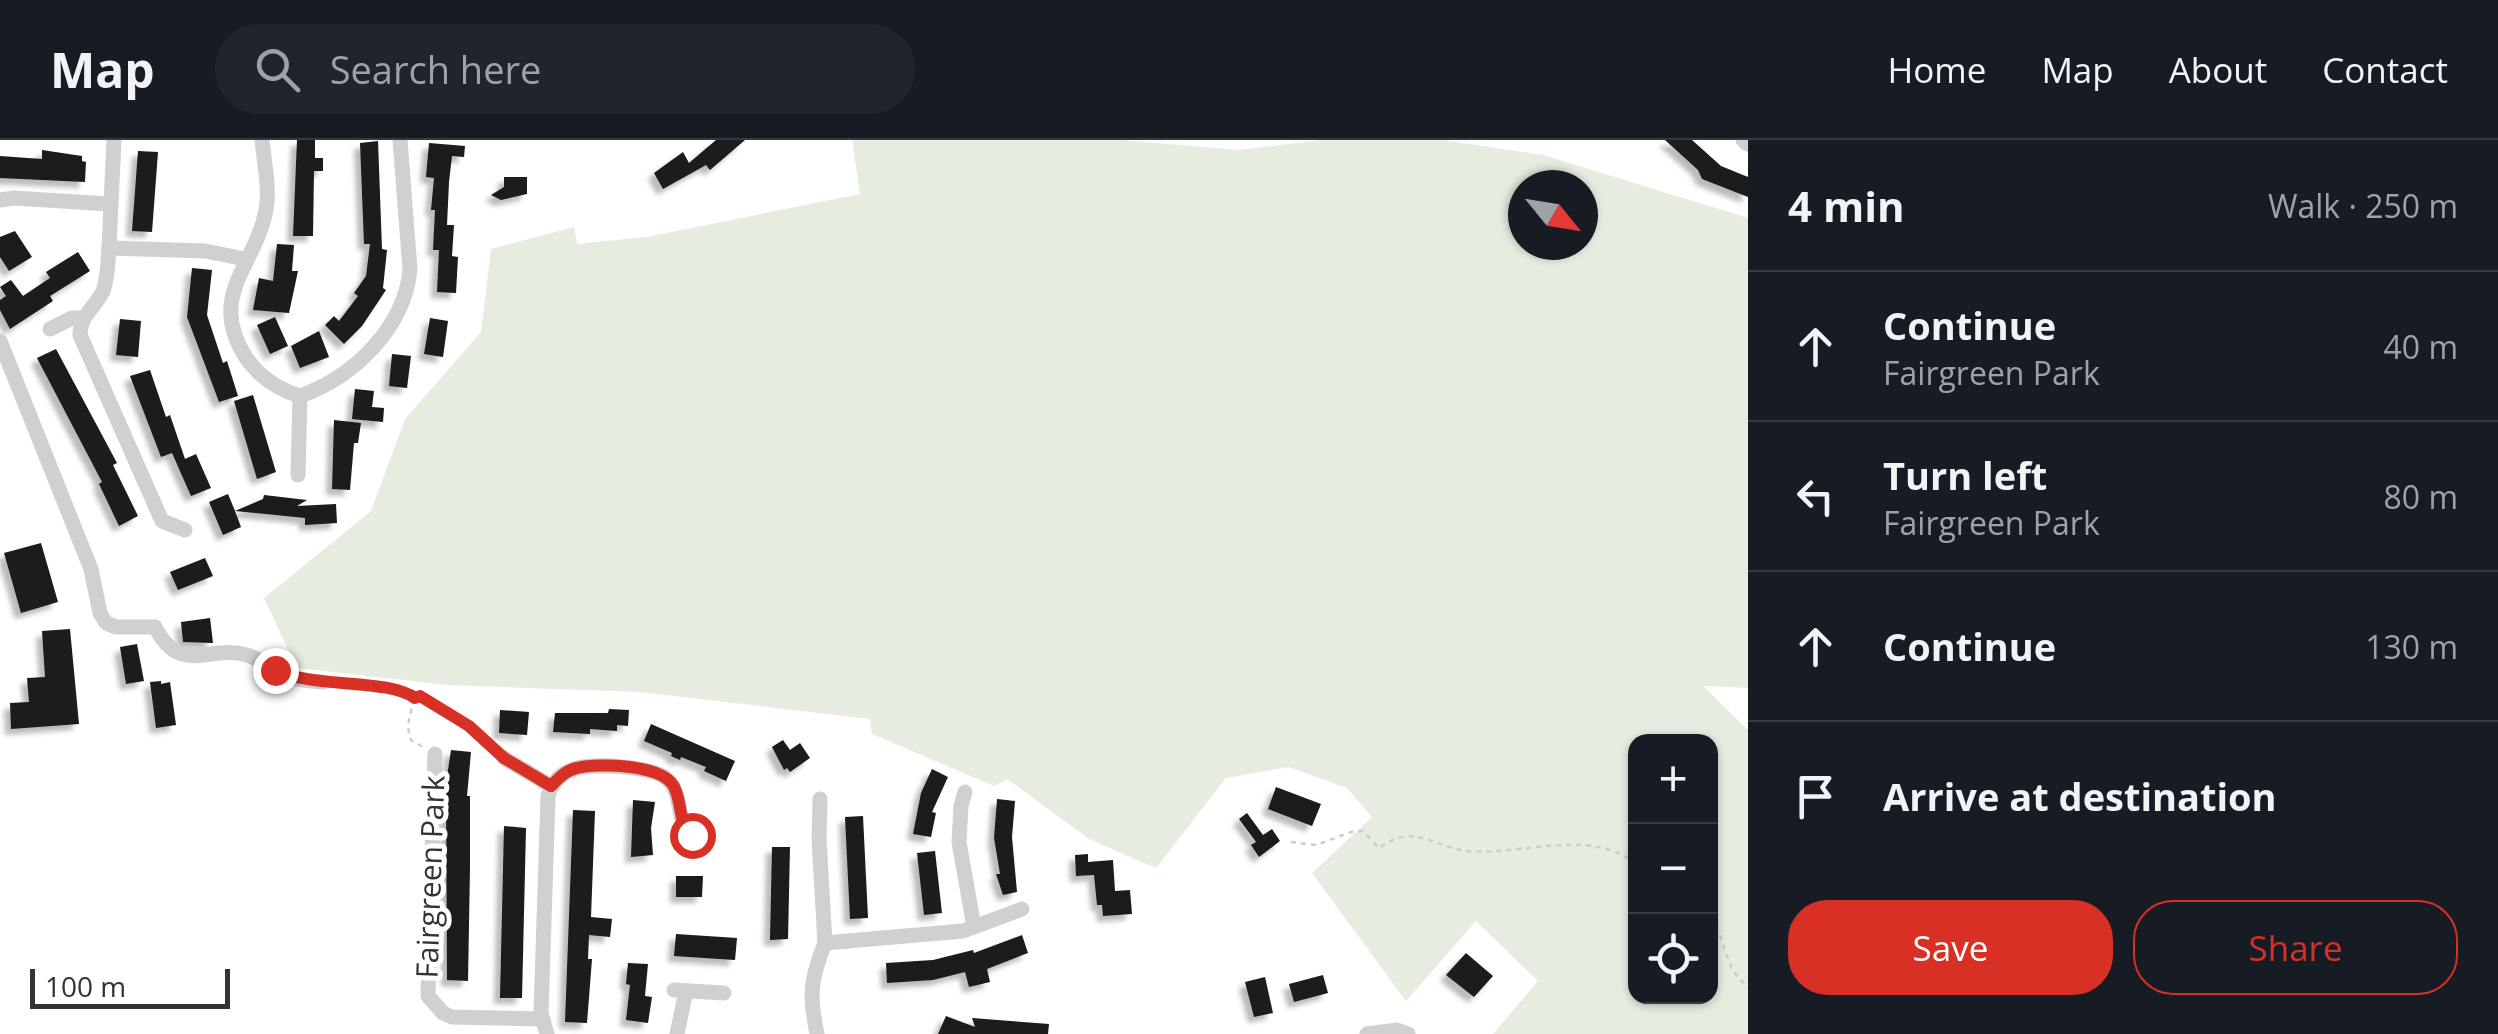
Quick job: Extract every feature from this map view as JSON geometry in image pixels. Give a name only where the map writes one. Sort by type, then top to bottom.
[{"type":"street","points":[[114,140],[110,248],[102,293],[82,318],[80,335],[162,522],[186,530]]},
{"type":"street","points":[[262,140],[266,212],[233,296],[232,330],[260,374],[300,396],[323,388],[339,376],[381,338],[400,312],[410,269],[400,140]]},
{"type":"street","points":[[0,200],[110,204]]},
{"type":"street","points":[[110,248],[205,251],[245,259]]},
{"type":"street","points":[[50,329],[72,318],[82,318]]},
{"type":"street","points":[[1,348],[90,569],[100,614],[106,623],[116,628],[156,627],[164,644],[179,654],[243,654],[294,678],[322,682]]},
{"type":"street","points":[[298,475],[300,396]]},
{"type":"street","name":"Fairgreen Park","points":[[435,754],[428,996],[452,1017],[545,1026],[547,816],[551,786]]},
{"type":"street","points":[[504,758],[551,786],[560,776],[580,767],[655,771],[674,786],[684,829],[692,835]]},
{"type":"street","points":[[965,792],[959,842],[974,928]]},
{"type":"street","points":[[817,1034],[810,998],[811,982],[825,944],[820,799]]},
{"type":"street","points":[[825,944],[963,932],[1022,909]]},
{"type":"street","points":[[677,1034],[680,990],[724,994]]},
{"type":"street","points":[[1367,1034],[1397,1030],[1408,1034]]},
{"type":"path","points":[[322,682],[398,689],[415,698],[420,696],[469,726],[504,758]]},
{"type":"path","points":[[415,698],[407,718],[411,740],[435,754]]},
{"type":"path","points":[[1292,842],[1316,845],[1363,830],[1379,848],[1390,839],[1413,835],[1467,851],[1571,844],[1601,846],[1628,857]]},
{"type":"path","points":[[1712,914],[1732,970],[1748,988]]},
{"type":"shaded area","points":[[852,140],[1122,140],[1239,150],[1321,140],[1443,140],[1543,155],[1592,170],[1508,170],[1508,260],[1598,260],[1598,172],[1748,218],[1748,688],[1703,686],[1748,730],[1748,1034],[1493,1034],[1538,981],[1476,921],[1406,1001],[1312,873],[1372,817],[1347,788],[1289,767],[1226,778],[1156,868],[1089,839],[1007,779],[994,786],[872,734],[870,719],[641,692],[448,685],[297,668],[264,598],[371,511],[405,419],[481,332],[491,249],[574,227],[577,244],[647,237],[860,194]]},
{"type":"building","points":[[297,140],[315,140],[315,158],[323,158],[323,171],[314,171],[313,236],[293,236]]},
{"type":"building","points":[[716,140],[745,140],[710,170],[706,165],[663,189],[654,173],[683,152],[689,163]]},
{"type":"building","points":[[1665,140],[1692,140],[1721,166],[1748,177],[1748,197],[1702,179],[1698,170]]},
{"type":"building","points":[[378,141],[382,249],[387,250],[383,288],[386,290],[362,326],[344,344],[325,325],[334,316],[339,321],[358,296],[354,293],[366,276],[370,244],[364,244],[360,143]]},
{"type":"building","points":[[429,143],[465,146],[464,157],[452,156],[449,182],[447,225],[454,225],[452,256],[458,257],[456,293],[437,292],[439,250],[433,250],[435,210],[431,210],[434,178],[426,177]]},
{"type":"building","points":[[42,150],[82,156],[86,162],[85,182],[0,178],[0,156],[42,159]]},
{"type":"building","points":[[138,151],[158,152],[152,232],[132,231]]},
{"type":"building","points":[[504,177],[527,177],[527,194],[501,200],[491,195],[504,187]]},
{"type":"building","points":[[15,231],[32,257],[9,271],[0,257],[0,237]]},
{"type":"building","points":[[277,244],[294,245],[292,271],[298,271],[289,313],[253,310],[259,278],[273,281]]},
{"type":"building","points":[[78,252],[90,271],[50,296],[53,301],[10,329],[0,310],[0,300],[6,296],[0,287],[11,280],[23,296],[50,278],[46,272]]},
{"type":"building","points":[[192,268],[212,270],[207,315],[238,396],[219,402],[187,317]]},
{"type":"building","points":[[275,317],[288,346],[270,354],[257,325]]},
{"type":"building","points":[[430,318],[448,321],[443,357],[424,354]]},
{"type":"building","points":[[120,319],[141,321],[138,357],[116,355]]},
{"type":"building","points":[[319,331],[329,357],[300,368],[291,346]]},
{"type":"building","points":[[56,349],[117,463],[113,465],[138,516],[119,526],[99,484],[102,482],[37,358]]},
{"type":"building","points":[[392,354],[411,356],[407,388],[389,386]]},
{"type":"building","points":[[150,370],[185,459],[196,454],[211,488],[191,496],[172,453],[161,457],[130,376]]},
{"type":"building","points":[[355,389],[374,391],[372,407],[384,408],[383,422],[352,419]]},
{"type":"building","points":[[253,395],[276,472],[257,479],[234,401]]},
{"type":"building","points":[[334,420],[361,423],[358,443],[354,443],[350,490],[332,489]]},
{"type":"building","points":[[228,494],[241,527],[223,535],[209,502]]},
{"type":"building","points":[[264,495],[307,500],[297,506],[336,504],[337,523],[305,525],[305,518],[235,511],[263,499]]},
{"type":"building","points":[[41,543],[58,602],[21,613],[4,553]]},
{"type":"building","points":[[205,558],[213,576],[178,590],[170,572]]},
{"type":"building","points":[[210,618],[213,643],[183,642],[181,622]]},
{"type":"building","points":[[70,629],[79,724],[11,729],[10,703],[29,702],[27,678],[45,677],[42,631]]},
{"type":"building","points":[[137,644],[144,681],[126,684],[120,647]]},
{"type":"building","points":[[150,682],[170,682],[176,725],[156,728]]},
{"type":"building","points":[[609,709],[629,710],[628,726],[617,725],[617,731],[590,729],[590,734],[553,732],[555,713],[608,713]]},
{"type":"building","points":[[500,710],[529,712],[527,735],[499,733]]},
{"type":"building","points":[[651,724],[735,761],[726,781],[704,771],[706,767],[681,757],[680,760],[644,741]]},
{"type":"building","points":[[783,740],[790,750],[800,743],[810,758],[790,772],[784,770],[772,747]]},
{"type":"building","points":[[451,750],[471,752],[467,796],[468,981],[447,980],[446,783]]},
{"type":"building","points":[[932,769],[948,777],[932,812],[936,813],[931,837],[913,834],[921,793]]},
{"type":"building","points":[[1276,787],[1321,804],[1312,826],[1268,809]]},
{"type":"building","points":[[997,799],[1015,801],[1012,837],[1017,892],[1003,895],[996,874],[1000,874],[994,838]]},
{"type":"building","points":[[633,800],[655,802],[651,828],[653,855],[631,857]]},
{"type":"building","points":[[573,810],[595,811],[591,917],[612,919],[610,937],[589,935],[588,959],[592,959],[587,1023],[565,1022]]},
{"type":"building","points":[[1247,813],[1263,835],[1272,829],[1280,841],[1259,857],[1251,845],[1256,842],[1239,819]]},
{"type":"building","points":[[863,816],[868,918],[850,919],[845,817]]},
{"type":"building","points":[[504,826],[526,828],[522,998],[500,998]]},
{"type":"building","points":[[772,847],[790,847],[788,939],[770,940]]},
{"type":"building","points":[[935,851],[942,913],[924,915],[917,853]]},
{"type":"building","points":[[1088,854],[1088,862],[1113,860],[1115,891],[1130,890],[1132,914],[1103,916],[1102,905],[1097,905],[1094,875],[1076,876],[1075,855]]},
{"type":"building","points":[[676,876],[703,876],[702,897],[676,897]]},
{"type":"building","points":[[676,934],[737,938],[735,960],[674,956]]},
{"type":"building","points":[[1022,935],[1028,953],[987,969],[990,982],[969,987],[965,972],[933,980],[887,983],[886,963],[933,960],[973,950],[974,953]]},
{"type":"building","points":[[1466,953],[1493,976],[1474,997],[1446,975]]},
{"type":"building","points":[[628,963],[648,964],[645,996],[652,997],[648,1023],[626,1020]]},
{"type":"building","points":[[1323,975],[1328,993],[1294,1002],[1289,984]]},
{"type":"building","points":[[1265,977],[1273,1013],[1254,1017],[1245,982]]},
{"type":"building","points":[[946,1016],[975,1027],[972,1018],[1049,1024],[1048,1034],[938,1034]]},
{"type":"route","points":[[275,670],[294,678],[398,689],[415,698],[420,696],[469,726],[504,758],[551,786],[560,776],[580,767],[655,771],[674,786],[684,829],[692,835]]}]
